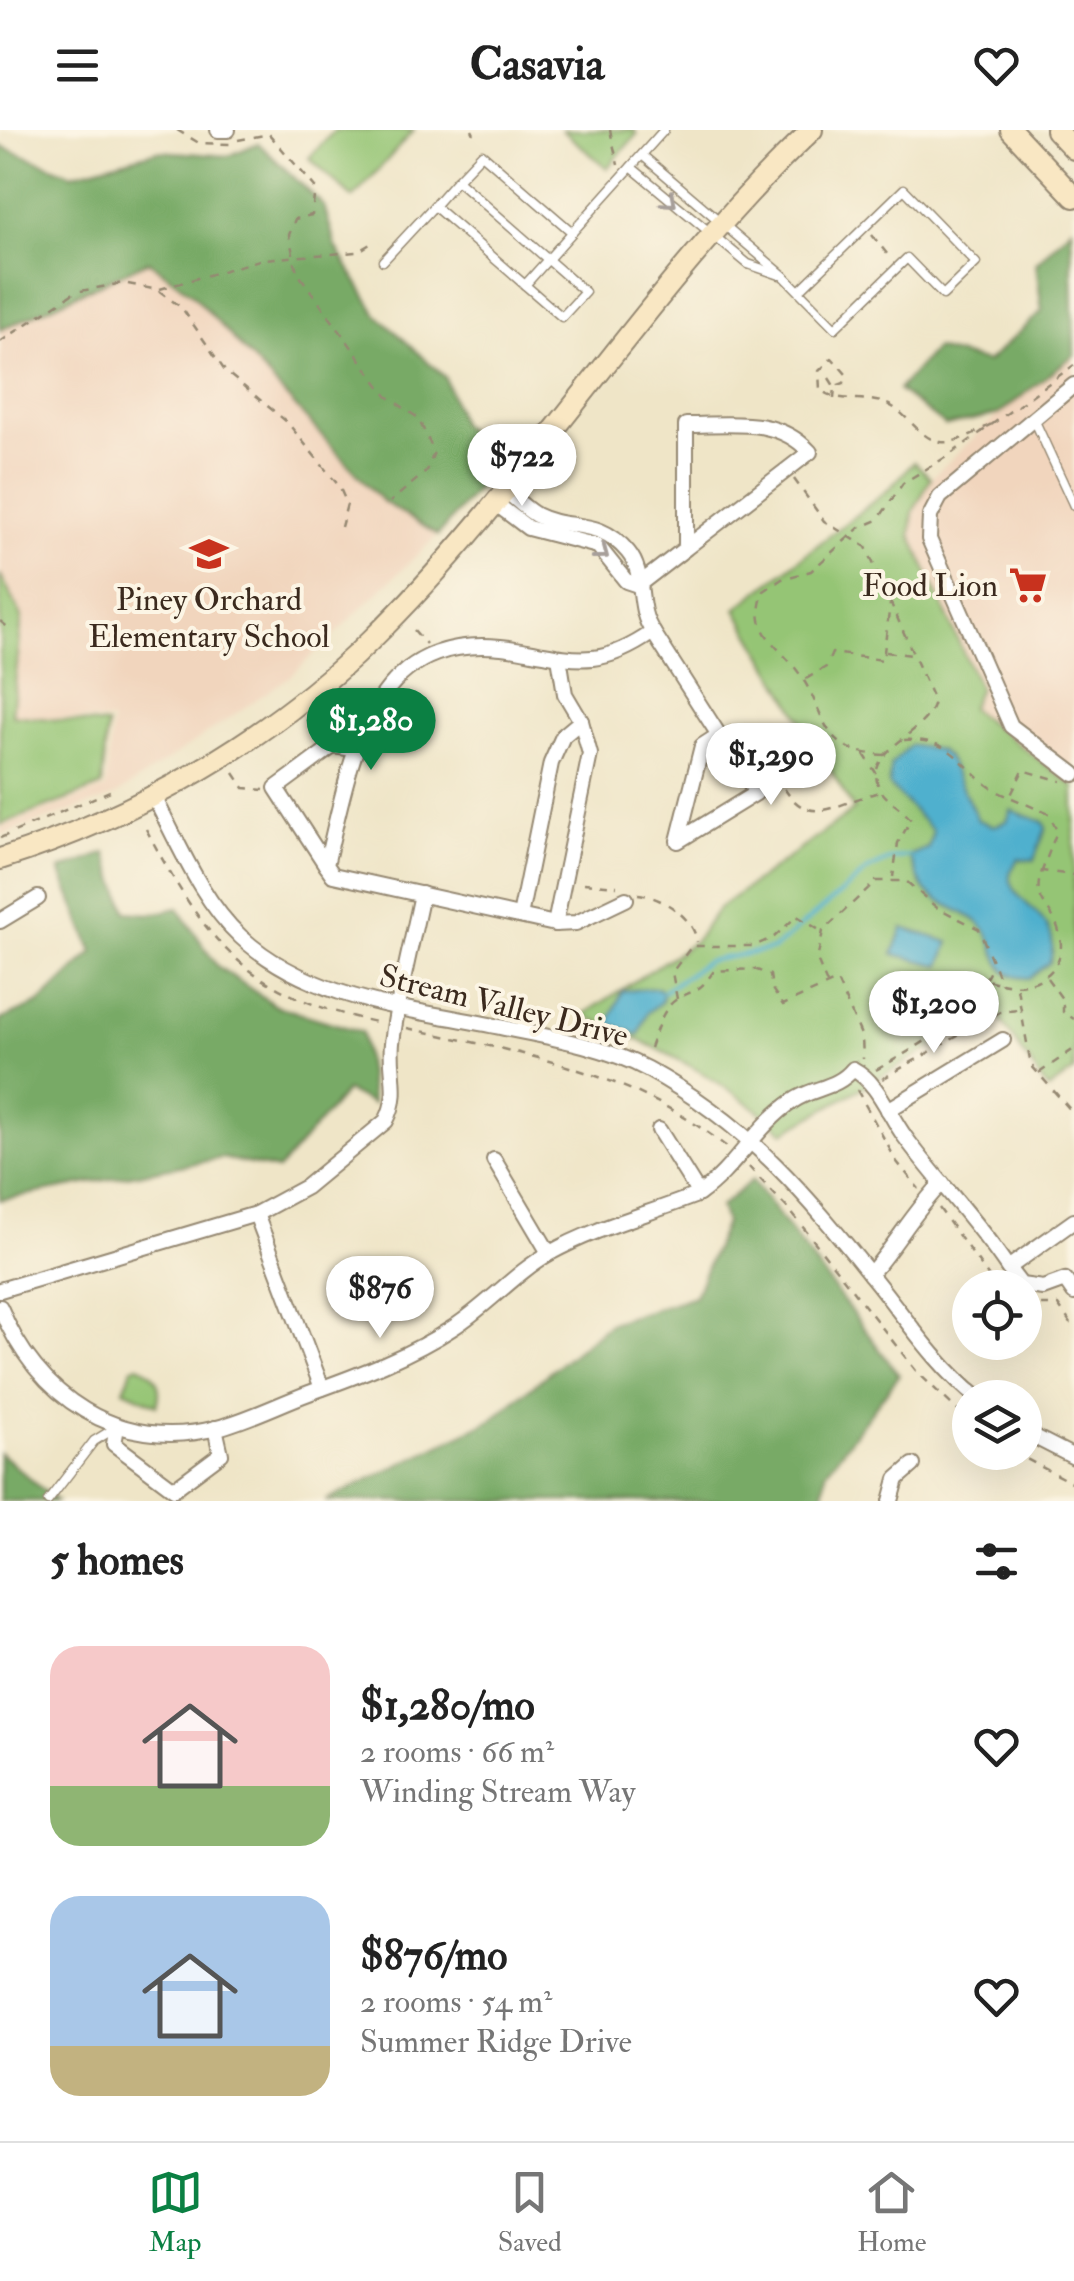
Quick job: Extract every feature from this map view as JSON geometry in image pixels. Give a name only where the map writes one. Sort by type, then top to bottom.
[{"type":"street","points":[[218,130],[228,130]]},
{"type":"street","points":[[0,859],[53,842],[154,795],[292,708],[368,643],[500,496],[715,228],[812,130]]},
{"type":"street","points":[[1012,130],[1074,197]]},
{"type":"street","points":[[1056,130],[1074,149]]},
{"type":"street","points":[[1070,778],[1011,726],[929,539],[930,516],[940,498],[1074,385]]},
{"type":"street","points":[[638,585],[686,548],[810,452],[795,435],[772,426],[686,424],[686,548]]},
{"type":"street","points":[[500,496],[528,528],[598,546],[626,580],[638,585]]},
{"type":"street","points":[[638,585],[645,621],[653,632],[719,735],[756,793],[678,841],[702,746],[719,735]]},
{"type":"street","points":[[326,865],[354,749],[374,705],[402,673],[434,653],[468,643],[595,661],[623,653],[653,632]]},
{"type":"street","points":[[555,924],[590,754],[581,721],[566,694],[559,656]]},
{"type":"street","points":[[520,916],[551,762],[563,736],[581,721]]},
{"type":"street","points":[[354,749],[333,746],[276,788],[333,875],[555,924],[576,922],[627,893]]},
{"type":"street","name":"Stream Valley Drive","points":[[154,795],[200,883],[239,936],[299,980],[590,1048],[642,1067],[708,1104],[754,1140],[791,1177],[930,1350],[960,1380]]},
{"type":"street","points":[[0,1290],[256,1214],[306,1187],[386,1120],[394,1106],[392,1047],[422,894]]},
{"type":"street","points":[[0,922],[38,898]]},
{"type":"street","points":[[888,1110],[1003,1040]]},
{"type":"street","points":[[0,1307],[13,1340],[48,1385],[81,1410],[118,1427],[167,1432],[215,1428],[404,1355],[454,1327],[549,1254],[699,1194],[718,1181],[790,1102],[842,1082],[853,1069],[866,1076],[942,1183],[974,1216],[1021,1285],[1043,1288],[1071,1282]]},
{"type":"street","points":[[658,1130],[699,1194]]},
{"type":"street","points":[[494,1160],[549,1254]]},
{"type":"street","points":[[870,1274],[902,1238],[920,1205],[942,1183]]},
{"type":"street","points":[[256,1214],[322,1388]]},
{"type":"street","points":[[1008,1268],[1074,1222]]},
{"type":"street","points":[[118,1427],[114,1444],[174,1489],[221,1454],[215,1428]]},
{"type":"street","points":[[1042,1441],[1074,1457]]},
{"type":"street","points":[[891,1501],[897,1479],[912,1465]]},
{"type":"lane","points":[[525,285],[664,130]]},
{"type":"lane","points":[[382,261],[482,154],[572,232]]},
{"type":"lane","points":[[642,155],[748,264],[784,276]]},
{"type":"lane","points":[[631,167],[784,276],[798,291],[834,328],[907,258],[943,295],[976,263],[904,189],[798,291]]},
{"type":"lane","points":[[434,206],[562,318],[585,292],[458,180]]},
{"type":"lane","points":[[1033,417],[1074,506]]},
{"type":"lane","points":[[48,1501],[94,1441],[118,1427]]},
{"type":"path","points":[[177,130],[193,141],[210,144],[230,145],[258,134],[276,140],[317,194],[310,218],[295,219],[290,226],[297,272],[387,396],[418,418],[434,452],[427,471],[390,502]]},
{"type":"path","points":[[610,130],[618,165]]},
{"type":"path","points":[[868,231],[893,261]]},
{"type":"path","points":[[158,290],[263,259],[357,252],[375,240]]},
{"type":"path","points":[[0,342],[75,292],[124,283],[158,290],[182,308],[212,357],[270,406],[339,486],[347,504],[341,527]]},
{"type":"path","points":[[835,386],[844,383],[846,374],[832,358],[816,381],[834,399],[877,401],[892,406],[930,439],[940,442],[951,442],[1001,420]]},
{"type":"path","points":[[884,755],[864,754],[834,738],[820,722],[804,680],[761,632],[758,604],[764,591],[782,579],[811,572],[847,538],[878,520],[902,482],[1001,420],[1074,365]]},
{"type":"path","points":[[828,378],[835,386],[834,399]]},
{"type":"path","points":[[788,469],[824,521],[866,547],[934,701],[933,711],[884,755],[877,774]]},
{"type":"path","points":[[804,680],[826,667],[832,653],[884,660],[890,602]]},
{"type":"path","points":[[0,621],[9,628]]},
{"type":"path","points":[[414,630],[434,653]]},
{"type":"path","points":[[884,652],[914,655]]},
{"type":"path","points":[[920,725],[924,739]]},
{"type":"path","points":[[902,740],[924,739],[955,751],[988,789],[1049,814],[1057,831],[1038,891],[1060,937],[1056,964],[1047,978],[1017,986],[986,980],[950,1008]]},
{"type":"path","points":[[864,754],[877,774],[882,792],[912,820],[896,853],[892,878]]},
{"type":"path","points":[[1010,797],[1023,770],[1070,778]]},
{"type":"path","points":[[234,773],[244,788],[252,792],[276,788]]},
{"type":"path","points":[[756,793],[784,788],[796,806],[814,814],[882,792]]},
{"type":"path","points":[[0,838],[110,791]]},
{"type":"path","points":[[1042,871],[1074,875]]},
{"type":"path","points":[[828,985],[817,960],[823,931],[876,881],[892,878],[916,887],[936,908],[973,922],[984,938],[992,968],[1001,983]]},
{"type":"path","points":[[584,882],[661,900],[693,927],[697,944]]},
{"type":"path","points":[[677,999],[672,979],[675,965],[697,944],[754,946],[774,937],[797,916],[823,931]]},
{"type":"path","points":[[992,968],[954,1023],[874,1071],[882,1079],[1000,1012],[1018,1010]]},
{"type":"path","points":[[650,1048],[666,1010],[677,999],[702,990],[714,972],[762,970],[770,975],[772,989],[783,1004],[837,981],[862,1037],[863,1062]]},
{"type":"path","points":[[1047,978],[1063,1000],[1063,1012],[1074,1018]]},
{"type":"path","points":[[1017,986],[1018,1010],[1031,1064],[1074,1114]]},
{"type":"path","points":[[406,1028],[600,1074],[697,1123],[730,1150]]},
{"type":"path","points":[[1038,1074],[1074,1049]]},
{"type":"path","points":[[747,1164],[791,1212],[916,1372],[952,1405]]},
{"type":"path","points":[[1042,1305],[1058,1305],[1074,1328]]},
{"type":"path","points":[[1042,1467],[1074,1484]]},
{"type":"shaded area","name":"Piney Orchard Elementary School","points":[[149,261],[192,294],[382,501],[438,535],[292,675],[115,796],[0,835],[0,828],[106,788],[112,721],[12,715],[22,617],[0,574],[0,330]]},
{"type":"shaded area","points":[[1074,355],[1074,786],[970,708],[911,535],[913,512],[931,478],[1020,394]]},
{"type":"green space","points":[[335,130],[414,130],[353,198],[309,158]]},
{"type":"green space","points":[[562,130],[633,130],[637,134],[607,168]]},
{"type":"green space","points":[[258,143],[324,206],[336,247],[377,315],[445,377],[460,423],[498,463],[438,535],[382,501],[192,294],[149,261],[0,330],[0,146],[72,174],[158,151],[229,156]]},
{"type":"green space","points":[[1071,228],[1074,355],[999,414],[946,426],[898,390],[935,349],[987,362],[1042,311],[1036,263]]},
{"type":"green space","points":[[914,462],[931,478],[913,512],[911,535],[979,688],[970,708],[1074,786],[1074,1071],[1048,1090],[995,1012],[784,1132],[689,1065],[583,1015],[695,941],[718,909],[854,810],[736,609],[889,489]]},
{"type":"green space","points":[[0,574],[22,617],[12,715],[107,725],[102,786],[0,825]]},
{"type":"green space","points":[[106,853],[127,912],[152,914],[178,908],[217,966],[276,1006],[362,1032],[372,1104],[346,1091],[278,1170],[222,1158],[0,1200],[0,1020],[40,1003],[93,952],[60,870]]},
{"type":"green space","points":[[752,1180],[899,1375],[826,1472],[822,1501],[325,1501],[491,1420],[610,1323],[695,1296],[725,1223],[720,1207]]},
{"type":"green space","points":[[138,1366],[156,1381],[157,1405],[124,1390],[132,1369]]},
{"type":"green space","points":[[0,1453],[56,1501],[0,1501]]},
{"type":"water","points":[[910,745],[939,750],[947,757],[978,820],[994,826],[1007,821],[1011,810],[1043,822],[1046,828],[1034,860],[1018,859],[1010,873],[1018,895],[1044,921],[1053,945],[1050,962],[1030,978],[1008,974],[981,925],[933,897],[919,879],[909,856],[928,848],[933,831],[889,785],[891,765]]},
{"type":"water","points":[[903,928],[949,942],[941,966],[893,954]]},
{"type":"water","points":[[657,988],[663,992],[662,1001],[647,1013],[639,1035],[609,1023],[622,991]]},
{"type":"waterway","points":[[663,992],[707,961],[774,949],[868,870],[909,856]]},
{"type":"place","name":"Piney Orchard Elementary School","points":[[209,554]]},
{"type":"place","name":"Food Lion","points":[[1028,585]]}]
